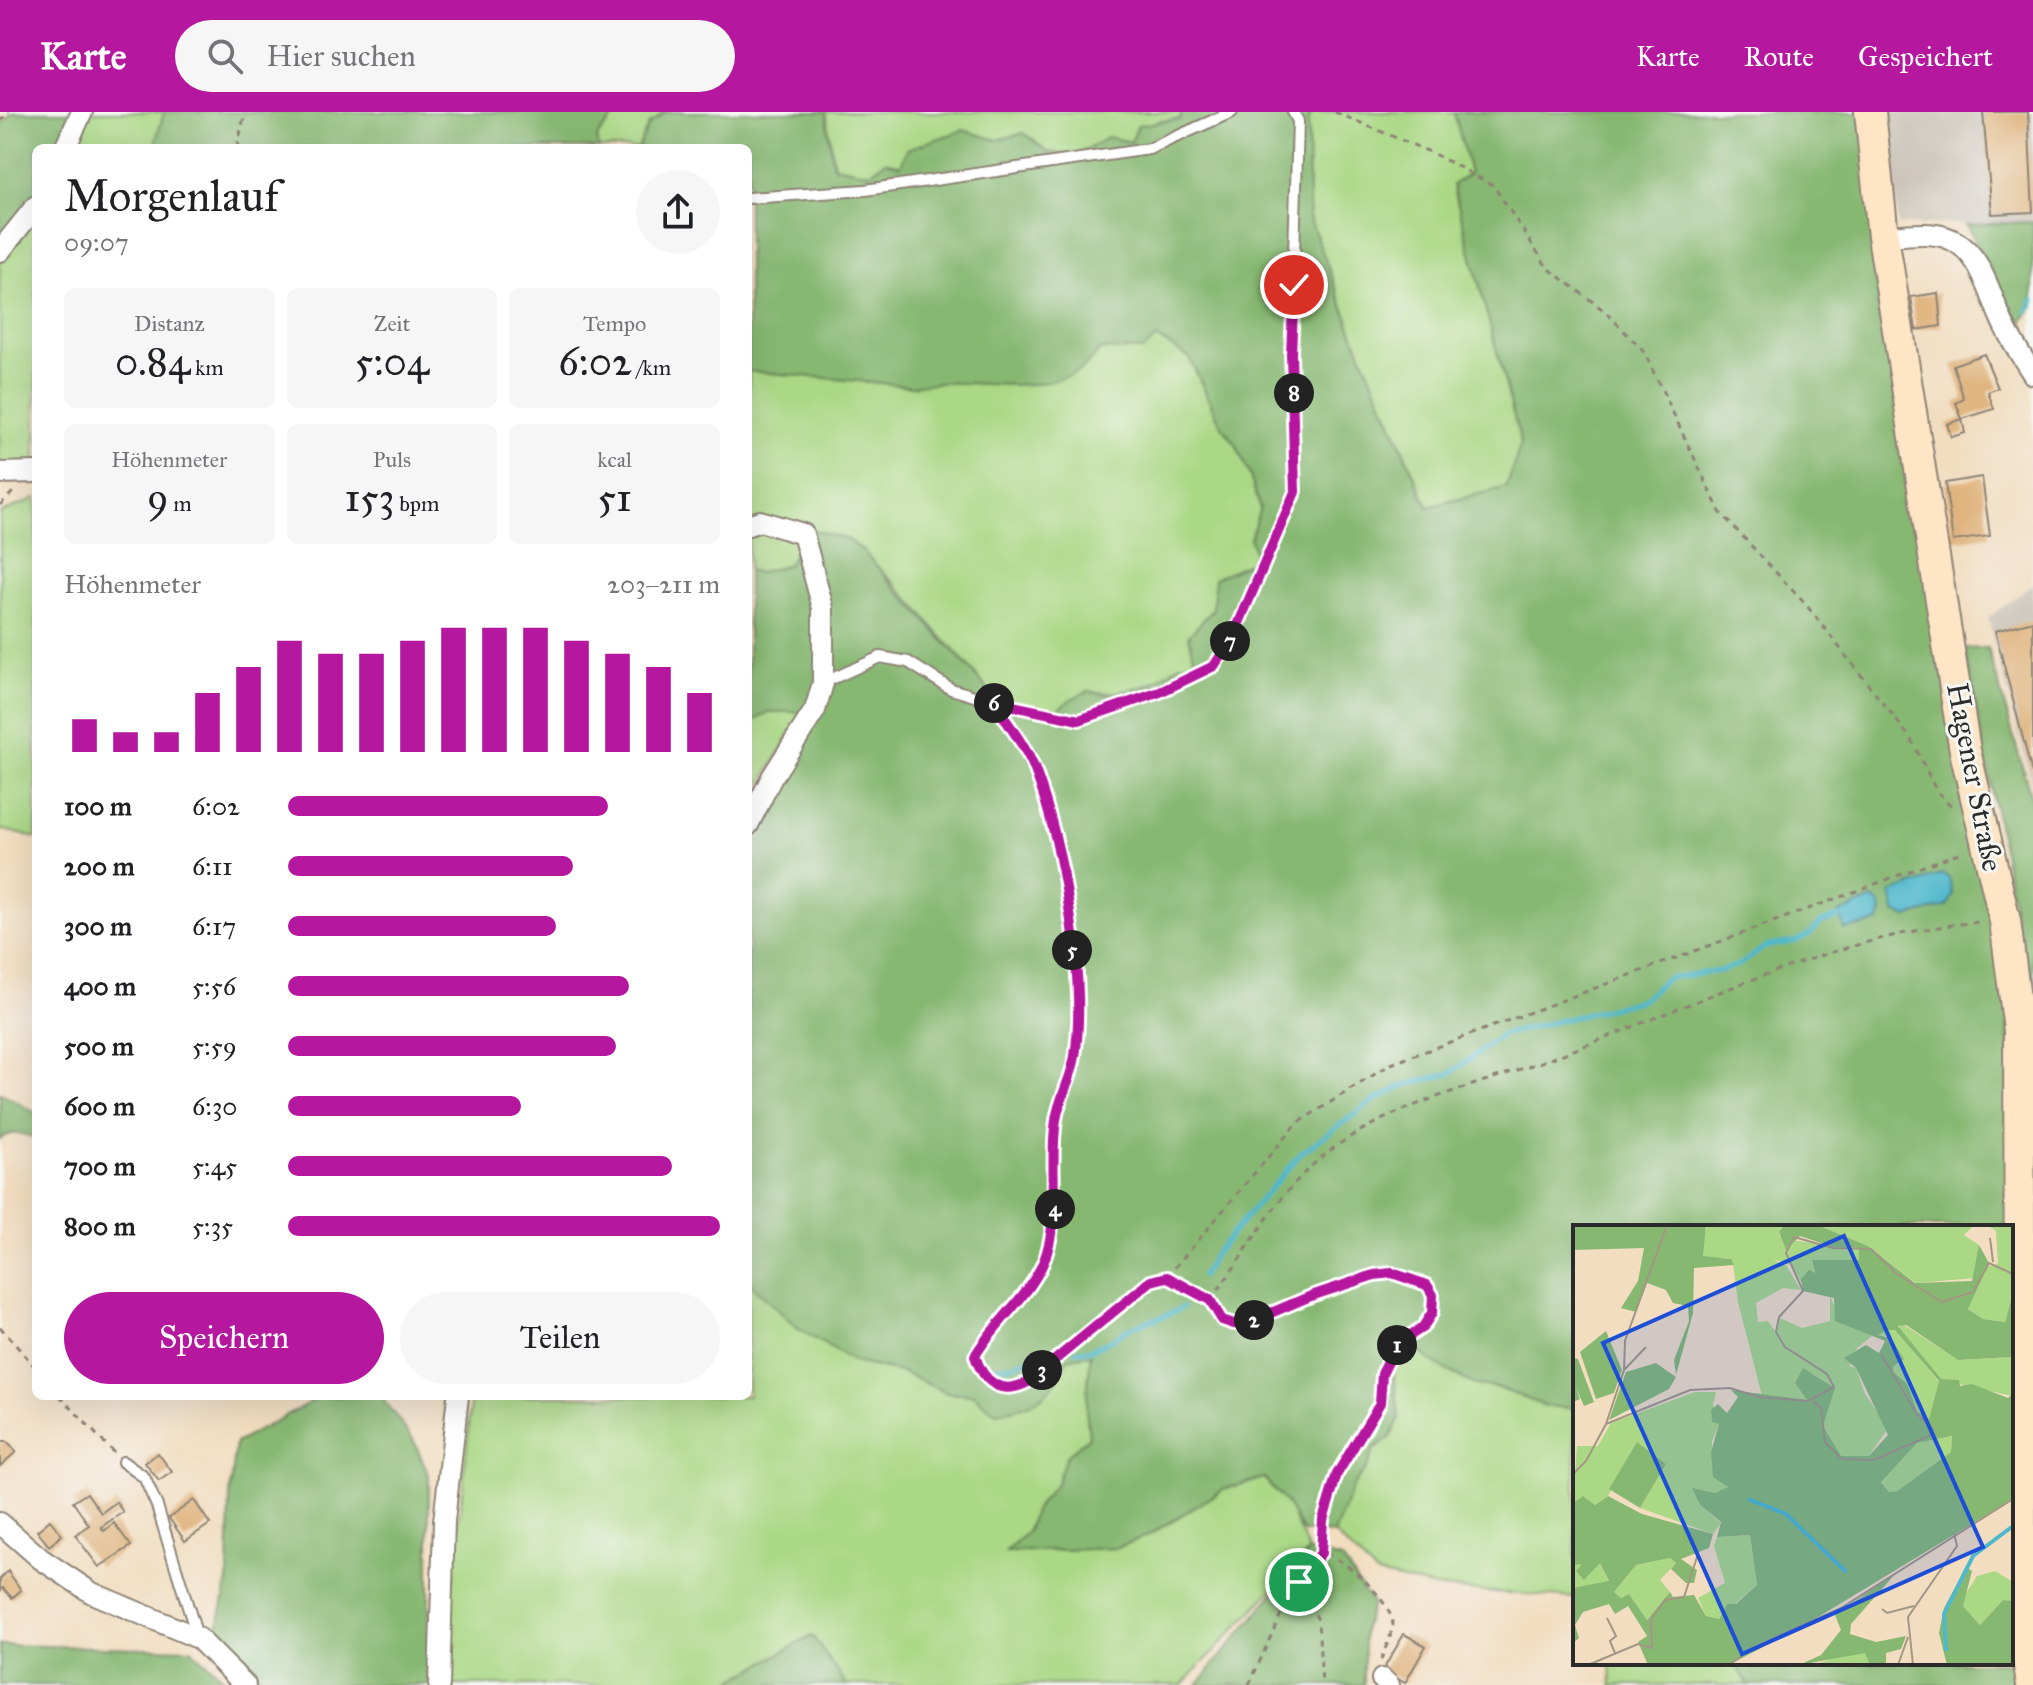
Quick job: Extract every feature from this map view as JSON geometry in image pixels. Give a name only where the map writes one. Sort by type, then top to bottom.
[{"type":"main road","name":"Hagener Straße","points":[[1870,112],[1883,236],[1965,751],[2005,921],[2019,1030],[2021,1613],[2032,1685]]},
{"type":"street","points":[[67,144],[82,112]]},
{"type":"street","points":[[0,251],[32,211]]},
{"type":"street","points":[[1883,236],[1931,235],[1947,238],[1966,249],[1981,269],[2003,323],[2033,374]]},
{"type":"street","points":[[0,473],[32,472]]},
{"type":"street","points":[[752,524],[760,521],[803,534],[823,608],[823,683],[815,710],[772,777],[752,817]]},
{"type":"street","points":[[439,1685],[444,1521],[458,1400]]},
{"type":"street","points":[[0,1523],[41,1559],[92,1593],[198,1638],[245,1685]]},
{"type":"lane","points":[[752,198],[865,190],[1149,149],[1232,112]]},
{"type":"lane","points":[[823,683],[880,657],[908,662],[951,689],[994,702],[1079,720],[1160,692],[1214,666],[1233,637],[1295,492],[1291,354],[1298,121],[1293,112]]},
{"type":"lane","points":[[123,1462],[144,1477],[157,1506],[198,1638]]},
{"type":"path","points":[[0,121],[9,112]]},
{"type":"path","points":[[238,144],[245,112]]},
{"type":"path","points":[[1335,112],[1432,153],[1493,185],[1547,267],[1606,312],[1644,352],[1720,512],[1807,606],[1902,727],[1936,790],[1956,811]]},
{"type":"path","points":[[994,702],[1034,767],[1063,889],[1078,998],[1075,1057],[1056,1118],[1055,1213],[1047,1253],[1034,1281],[985,1339],[975,1356],[981,1374],[995,1386],[1014,1389],[1151,1281],[1167,1277],[1296,1124],[1391,1064],[1986,843]]},
{"type":"path","points":[[1210,1300],[1265,1218],[1317,1161],[1383,1118],[1558,1056],[1670,1011],[1888,935],[2005,921]]},
{"type":"path","points":[[1167,1277],[1210,1300],[1222,1320],[1234,1324],[1247,1323],[1311,1296],[1374,1275],[1392,1273],[1427,1285],[1433,1295],[1432,1313],[1423,1327],[1397,1344],[1382,1374],[1380,1403],[1337,1474],[1323,1520],[1321,1553],[1299,1582],[1265,1645],[1249,1685]]},
{"type":"path","points":[[0,1327],[32,1363]]},
{"type":"path","points":[[64,1400],[123,1462]]},
{"type":"path","points":[[1321,1553],[1335,1554],[1349,1564],[1389,1614],[1393,1626],[1380,1666],[1385,1682]]},
{"type":"path","points":[[1299,1582],[1318,1620],[1322,1685]]},
{"type":"shaded area","points":[[1891,112],[2033,112],[2033,222],[1898,225]]},
{"type":"shaded area","points":[[2033,584],[2033,788],[1988,618]]},
{"type":"green space","points":[[13,112],[79,112],[64,144],[32,144],[32,205],[0,249],[0,125]]},
{"type":"green space","points":[[85,112],[164,112],[155,144],[70,144]]},
{"type":"green space","points":[[164,112],[618,112],[597,136],[598,144],[155,144]]},
{"type":"green space","points":[[618,112],[666,112],[649,124],[640,144],[598,144],[597,136]]},
{"type":"green space","points":[[666,112],[826,112],[833,166],[870,173],[886,161],[901,165],[907,149],[963,130],[997,140],[1024,133],[1048,152],[1077,156],[1108,137],[1131,142],[1138,125],[1180,119],[1182,112],[1312,112],[1308,122],[1309,217],[1362,356],[1428,507],[1507,487],[1521,443],[1453,185],[1470,173],[1454,112],[1869,112],[2005,921],[2032,1685],[1748,1685],[1736,1665],[2013,1665],[2013,1225],[1573,1225],[1573,1408],[1545,1406],[1496,1387],[1475,1385],[1433,1363],[1422,1353],[1404,1350],[1394,1372],[1399,1419],[1390,1438],[1373,1450],[1366,1469],[1353,1485],[1334,1534],[1303,1532],[1289,1507],[1264,1478],[1224,1489],[1150,1534],[1117,1548],[1006,1552],[1028,1531],[1034,1511],[1057,1482],[1066,1456],[1089,1437],[1086,1407],[1091,1354],[1067,1359],[1048,1392],[1031,1404],[995,1413],[974,1395],[947,1393],[905,1373],[854,1362],[797,1328],[753,1287],[752,831],[803,712],[769,712],[752,722],[752,572],[759,573],[789,564],[810,529],[849,540],[864,552],[999,702],[1052,715],[1071,699],[1088,691],[1109,695],[1150,686],[1181,663],[1196,665],[1189,635],[1213,610],[1215,578],[1256,560],[1250,539],[1260,508],[1236,445],[1221,425],[1189,357],[1157,338],[1143,350],[1101,349],[1079,371],[1060,379],[1019,385],[933,383],[913,386],[752,371],[752,144],[640,144],[649,124]]},
{"type":"green space","points":[[826,112],[1182,112],[1180,119],[1157,121],[1131,143],[1108,137],[1077,156],[1048,152],[1024,133],[997,140],[963,130],[901,165],[886,161],[870,173],[834,166]]},
{"type":"green space","points":[[1312,112],[1454,112],[1470,173],[1453,185],[1521,443],[1507,487],[1428,507],[1362,356],[1309,217],[1308,122]]},
{"type":"green space","points":[[32,215],[32,470],[0,471],[0,256]]},
{"type":"green space","points":[[2033,222],[2033,305],[2021,324],[1966,225]]},
{"type":"green space","points":[[1156,338],[1189,357],[1221,425],[1236,445],[1260,508],[1250,539],[1256,560],[1225,577],[1216,591],[1213,610],[1189,635],[1197,665],[1132,690],[1088,691],[1052,715],[999,702],[896,584],[849,540],[810,530],[752,524],[752,370],[913,386],[937,381],[991,383],[1081,370],[1101,348],[1142,350]]},
{"type":"green space","points":[[32,500],[32,837],[0,829],[0,513]]},
{"type":"green space","points":[[763,527],[799,542],[789,564],[758,573],[752,572],[752,531]]},
{"type":"green space","points":[[1988,648],[2033,804],[2033,1011],[1965,649]]},
{"type":"green space","points":[[769,712],[803,712],[752,799],[752,722]]},
{"type":"green space","points":[[0,1093],[32,1111],[32,1137],[13,1134],[0,1139]]},
{"type":"green space","points":[[752,1285],[797,1328],[854,1362],[905,1373],[947,1393],[974,1395],[995,1413],[1057,1381],[1067,1359],[1091,1354],[1086,1407],[1089,1437],[1066,1456],[1057,1482],[1034,1511],[1028,1531],[1008,1552],[1117,1548],[1150,1534],[1224,1489],[1264,1478],[1289,1507],[1309,1551],[1182,1685],[847,1685],[812,1636],[723,1685],[452,1685],[449,1618],[472,1400],[752,1400]]},
{"type":"green space","points":[[1404,1350],[1422,1353],[1433,1363],[1475,1385],[1496,1387],[1545,1406],[1573,1408],[1573,1598],[1440,1588],[1377,1574],[1334,1534],[1353,1485],[1366,1469],[1373,1450],[1390,1438],[1399,1419],[1394,1372]]},
{"type":"green space","points":[[314,1400],[383,1400],[413,1439],[429,1475],[429,1685],[266,1685],[216,1634],[228,1580],[230,1494],[236,1443]]},
{"type":"green space","points":[[1309,1551],[1342,1559],[1372,1604],[1364,1628],[1364,1685],[1197,1685]]},
{"type":"green space","points":[[812,1636],[847,1685],[723,1685]]},
{"type":"green space","points":[[0,1645],[191,1649],[230,1685],[0,1685]]},
{"type":"green space","points":[[1611,1665],[1736,1665],[1748,1685],[1612,1685]]},
{"type":"water","points":[[1943,874],[1949,878],[1953,895],[1948,906],[1907,917],[1895,912],[1891,893]]},
{"type":"water","points":[[1873,899],[1879,903],[1882,913],[1878,922],[1844,929],[1839,913]]},
{"type":"building","points":[[1983,112],[2028,112],[2033,212],[1992,214]]},
{"type":"building","points":[[1938,293],[1941,326],[1916,330],[1911,297]]},
{"type":"building","points":[[1984,354],[1998,388],[1988,392],[1994,409],[1962,419],[1956,403],[1964,399],[1953,365]]},
{"type":"building","points":[[1962,419],[1965,433],[1951,437],[1947,424]]},
{"type":"building","points":[[1982,477],[1990,536],[1953,541],[1945,483]]},
{"type":"building","points":[[2033,621],[2033,773],[2032,773],[1995,631]]},
{"type":"building","points":[[0,1442],[7,1442],[16,1452],[0,1466]]},
{"type":"building","points":[[158,1453],[172,1472],[159,1481],[145,1463]]},
{"type":"building","points":[[87,1493],[101,1513],[116,1502],[123,1512],[101,1527],[104,1531],[114,1523],[131,1546],[99,1567],[75,1535],[89,1525],[73,1502]]},
{"type":"building","points":[[194,1500],[210,1524],[185,1541],[169,1518]]},
{"type":"building","points":[[50,1520],[62,1535],[49,1546],[37,1531]]},
{"type":"building","points":[[8,1571],[21,1590],[12,1598],[3,1588],[0,1591],[0,1579]]},
{"type":"building","points":[[1404,1634],[1426,1646],[1405,1683],[1383,1670]]},
{"type":"waterway","points":[[2027,312],[2033,300]]},
{"type":"waterway","points":[[1202,1276],[1216,1252],[1301,1153],[1373,1101],[1403,1086],[1451,1073],[1502,1035],[1642,1000],[1667,978],[1720,971],[1741,964],[1765,947],[1796,941],[1810,934],[1821,922],[1839,917]]},
{"type":"waterway","points":[[1076,1351],[1101,1345],[1135,1326],[1183,1307]]},
{"type":"waterway","points":[[993,1367],[1014,1365],[1039,1356]]},
{"type":"route","points":[[1294,285],[1291,354],[1295,492],[1233,637],[1214,666],[1160,692],[1079,720],[994,702],[1034,767],[1063,889],[1078,998],[1075,1057],[1056,1118],[1055,1213],[1047,1253],[1034,1281],[985,1339],[975,1356],[981,1374],[995,1386],[1014,1389],[1028,1382],[1151,1281],[1167,1277],[1210,1300],[1222,1320],[1234,1324],[1247,1323],[1348,1282],[1374,1275],[1392,1273],[1427,1285],[1433,1295],[1432,1313],[1423,1327],[1397,1344],[1382,1374],[1380,1403],[1337,1474],[1323,1520],[1321,1553],[1299,1582]]}]
